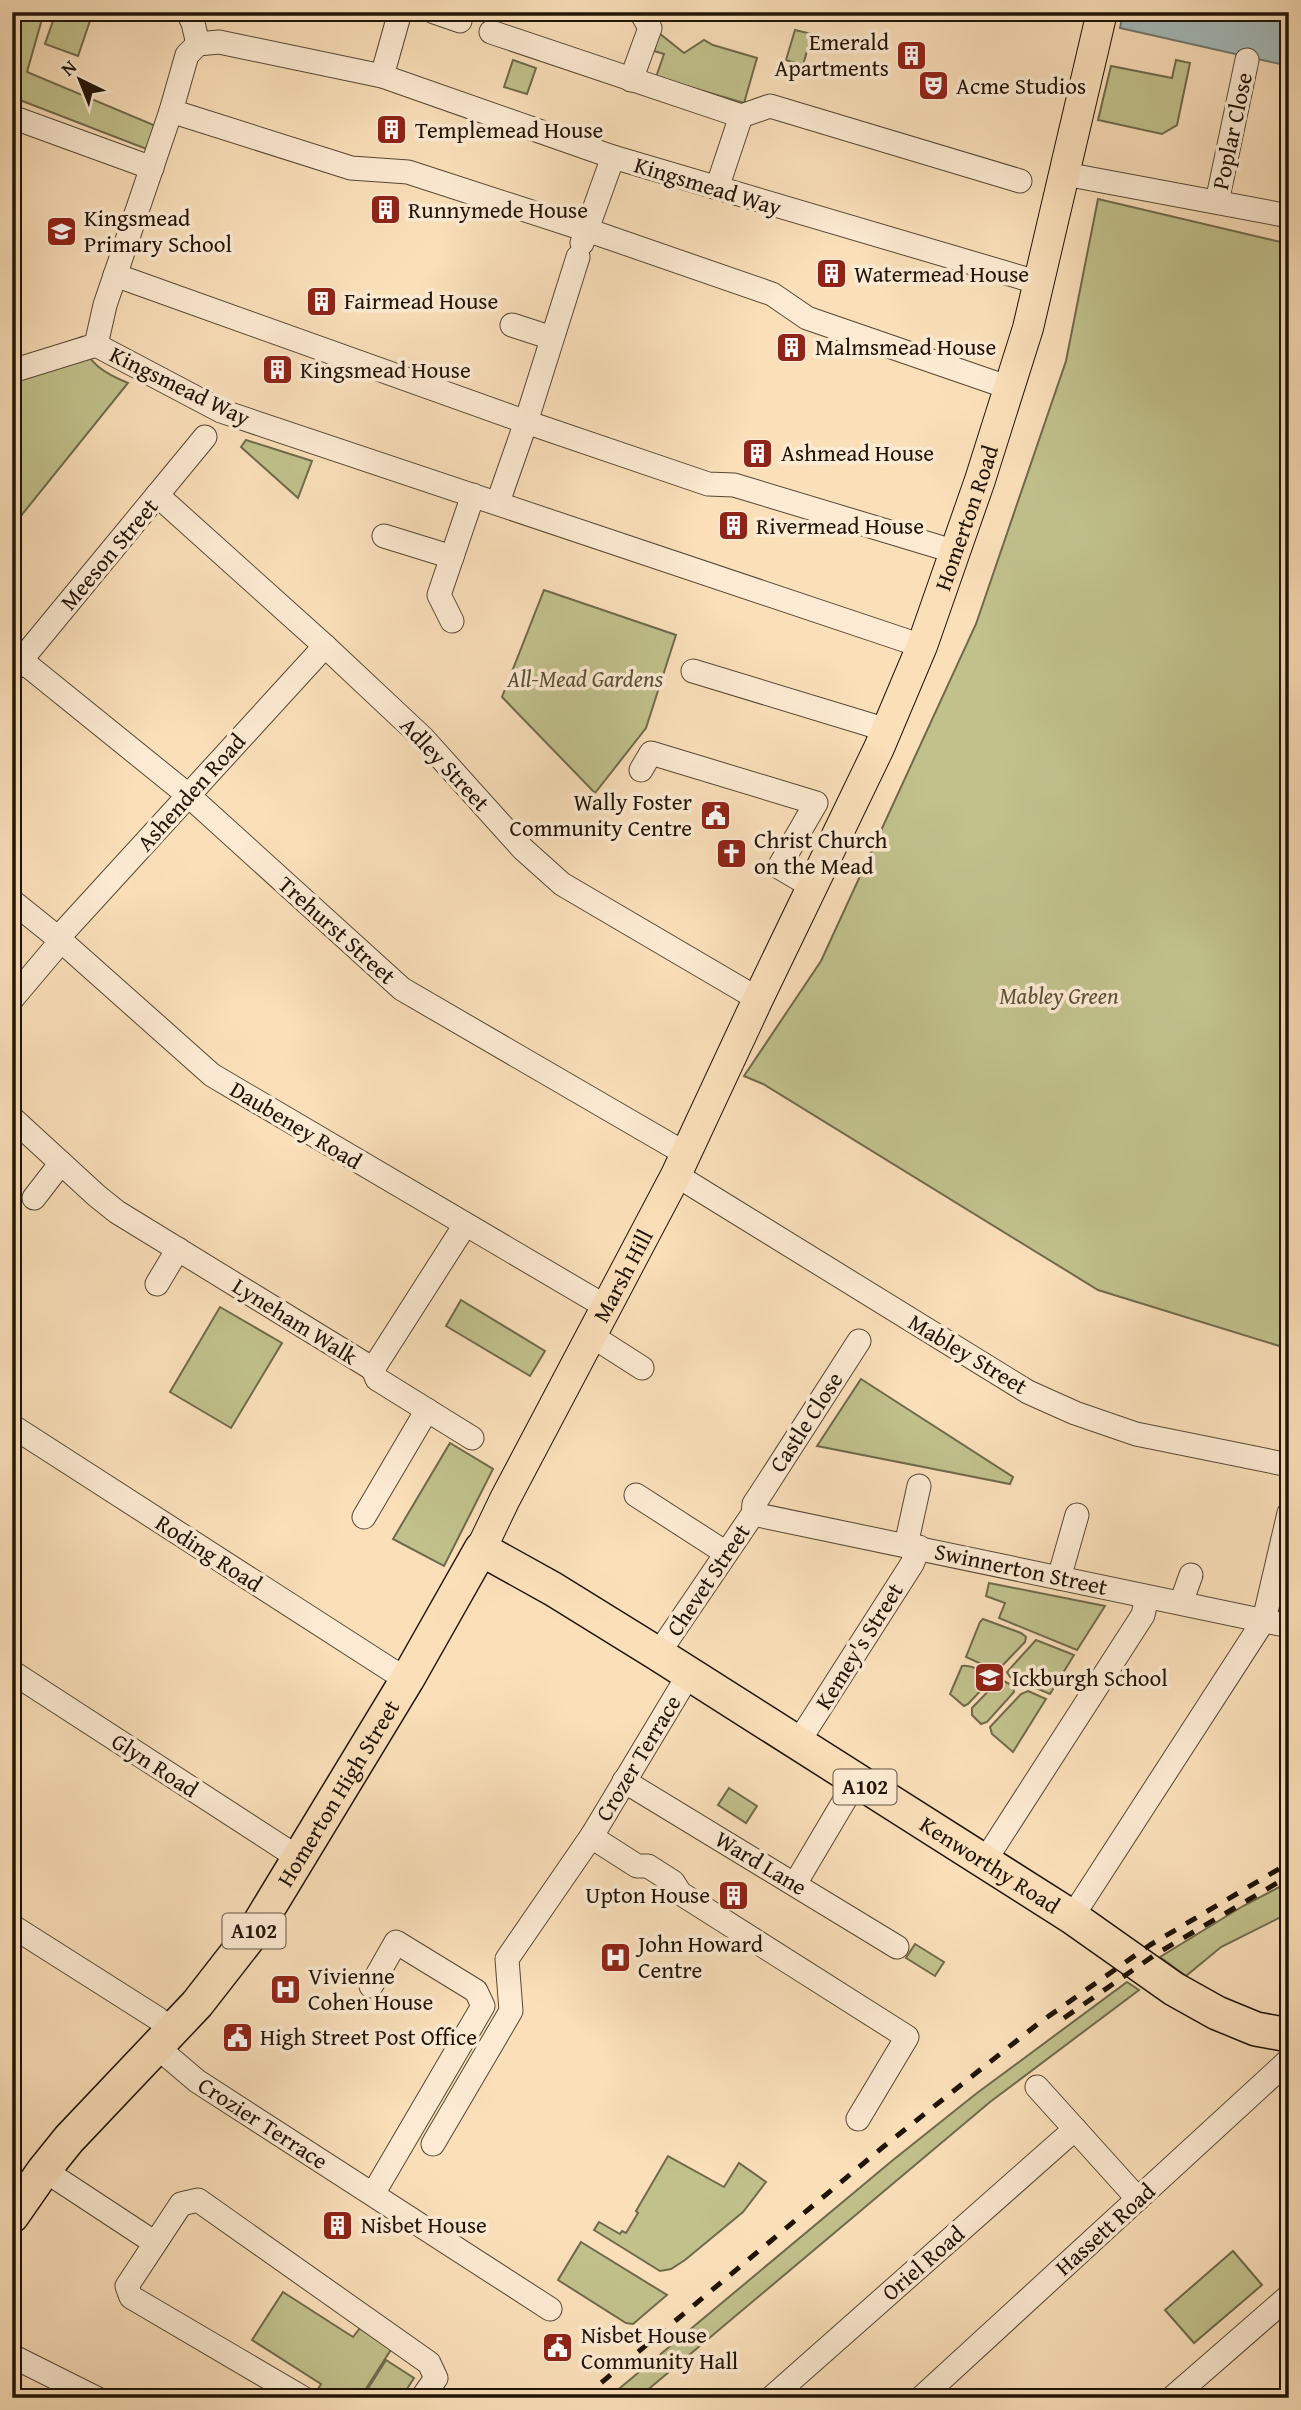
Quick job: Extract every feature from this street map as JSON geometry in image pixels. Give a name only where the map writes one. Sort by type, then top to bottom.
[{"type":"highway","name":"Kenworthy Road","points":[[481,1549],[553,1589],[658,1654],[1072,1917],[1174,1989],[1217,2013],[1256,2029],[1289,2035]]},
{"type":"highway","name":"Homerton High Street","points":[[12,2216],[44,2170],[197,2004],[257,1927],[408,1678],[481,1549]]},
{"type":"main road","name":"Homerton Road","points":[[758,999],[887,730],[922,646],[956,552],[1010,388],[1040,283],[1102,12]]},
{"type":"main road","name":"Marsh Hill","points":[[481,1549],[681,1164],[758,999]]},
{"type":"street","points":[[188,12],[198,44]]},
{"type":"street","points":[[382,76],[400,12]]},
{"type":"street","points":[[434,12],[460,21]]},
{"type":"street","points":[[631,80],[650,28],[640,12]]},
{"type":"street","points":[[491,32],[741,117],[770,106],[1020,181]]},
{"type":"street","name":"Kingsmead Way","points":[[922,646],[221,411],[96,345],[187,55],[198,44],[219,42],[382,76],[613,157],[1040,283]]},
{"type":"street","name":"Poplar Close","points":[[1217,202],[1247,60]]},
{"type":"street","points":[[171,111],[351,168],[408,172],[582,245],[772,294],[807,318],[1010,388]]},
{"type":"street","points":[[12,117],[152,167]]},
{"type":"street","points":[[717,188],[741,117]]},
{"type":"street","points":[[498,502],[613,157]]},
{"type":"street","points":[[1065,174],[1289,216]]},
{"type":"street","points":[[116,275],[529,414],[708,484],[734,485],[956,552]]},
{"type":"street","points":[[512,325],[552,338]]},
{"type":"street","points":[[12,371],[96,345]]},
{"type":"street","name":"Meeson Street","points":[[17,665],[205,437]]},
{"type":"street","name":"Adley Street","points":[[157,495],[423,738],[523,849],[562,884],[758,999]]},
{"type":"street","points":[[452,621],[439,595],[473,495]]},
{"type":"street","points":[[384,536],[452,557]]},
{"type":"street","name":"Ashenden Road","points":[[12,999],[59,940],[325,646]]},
{"type":"street","name":"Trehurst Street","points":[[17,665],[188,796],[402,989],[681,1164]]},
{"type":"street","points":[[693,671],[887,730]]},
{"type":"street","points":[[641,770],[651,753],[816,803],[779,867],[811,886]]},
{"type":"street","name":"Daubeney Road","points":[[12,901],[212,1075],[608,1308]]},
{"type":"street","name":"Lyneham Walk","points":[[12,1118],[117,1212],[373,1369],[465,1225]]},
{"type":"street","points":[[34,1198],[61,1163]]},
{"type":"street","name":"Mabley Street","points":[[681,1164],[1028,1392],[1075,1413],[1136,1434],[1289,1465]]},
{"type":"street","points":[[157,1284],[178,1249]]},
{"type":"street","points":[[592,1336],[642,1368]]},
{"type":"street","name":"Castle Close","points":[[754,1509],[859,1341]]},
{"type":"street","points":[[373,1369],[377,1379],[472,1438]]},
{"type":"street","points":[[364,1517],[426,1410]]},
{"type":"street","name":"Roding Road","points":[[12,1426],[391,1670],[408,1678]]},
{"type":"street","name":"Kemey's Street","points":[[797,1744],[912,1564],[919,1486]]},
{"type":"street","points":[[636,1495],[726,1553]]},
{"type":"street","name":"Swinnerton Street","points":[[754,1509],[912,1546],[1289,1626]]},
{"type":"street","name":"Chevet Street","points":[[658,1654],[754,1509]]},
{"type":"street","points":[[1072,1917],[1264,1620],[1289,1513]]},
{"type":"street","points":[[1059,1578],[1077,1515]]},
{"type":"street","points":[[1181,1603],[1191,1576]]},
{"type":"street","points":[[984,1862],[1143,1615],[1147,1597]]},
{"type":"street","name":"Glyn Road","points":[[12,1672],[297,1857]]},
{"type":"street","name":"Crozer Terrace","points":[[433,2144],[511,2011],[507,1959],[595,1838],[624,1781],[689,1674]]},
{"type":"street","name":"Ward Lane","points":[[624,1781],[897,1947]]},
{"type":"street","points":[[795,1884],[856,1781]]},
{"type":"street","points":[[595,1838],[636,1866],[642,1879],[665,1893],[680,1894],[907,2037],[858,2119]]},
{"type":"street","name":"Crozier Terrace","points":[[12,1926],[156,2017],[164,2039],[197,2081],[550,2309]]},
{"type":"street","points":[[371,1986],[396,1942],[477,1991],[484,2006],[373,2194]]},
{"type":"street","name":"Hassett Road","points":[[921,2398],[1289,2060]]},
{"type":"street","points":[[1037,2087],[1138,2199]]},
{"type":"street","name":"Oriel Road","points":[[771,2398],[1075,2129]]},
{"type":"street","points":[[44,2170],[155,2243]]},
{"type":"street","points":[[303,2398],[131,2297],[127,2286],[181,2204],[198,2200],[429,2363],[436,2378],[422,2398]]},
{"type":"street","points":[[1172,2398],[1289,2296]]},
{"type":"street","points":[[12,2356],[96,2398]]},
{"type":"green space","points":[[12,12],[44,12],[27,72],[156,126],[149,150],[12,97]]},
{"type":"green space","points":[[56,12],[93,12],[78,56],[45,44]]},
{"type":"green space","points":[[795,30],[812,34],[803,65],[786,60]]},
{"type":"green space","points":[[659,33],[684,53],[704,40],[757,58],[744,103],[656,77],[664,54],[654,51]]},
{"type":"green space","points":[[513,60],[536,68],[527,94],[504,87]]},
{"type":"green space","points":[[1176,60],[1190,63],[1177,125],[1162,134],[1098,120],[1111,66],[1172,78]]},
{"type":"green space","name":"Mabley Green","points":[[1098,199],[1289,244],[1289,1349],[1098,1290],[763,1084],[744,1076],[821,961],[976,624],[1066,361]]},
{"type":"green space","points":[[82,337],[87,353],[97,366],[128,383],[12,527],[12,363]]},
{"type":"green space","points":[[246,440],[312,461],[298,498],[241,447]]},
{"type":"green space","name":"All-Mead Gardens","points":[[544,590],[676,635],[646,728],[595,793],[502,697]]},
{"type":"green space","points":[[461,1300],[545,1351],[530,1376],[446,1326]]},
{"type":"green space","points":[[220,1307],[282,1343],[231,1428],[170,1392]]},
{"type":"green space","points":[[861,1379],[1013,1477],[1010,1484],[817,1446]]},
{"type":"green space","points":[[450,1443],[493,1469],[444,1566],[393,1539]]},
{"type":"green space","points":[[989,1583],[1105,1606],[1077,1650],[999,1618],[1005,1603],[986,1596]]},
{"type":"green space","points":[[983,1619],[1026,1637],[1025,1642],[997,1671],[966,1657]]},
{"type":"green space","points":[[1036,1640],[1074,1655],[1050,1694],[1010,1677],[1007,1672]]},
{"type":"green space","points":[[962,1666],[977,1669],[990,1678],[964,1706],[950,1694]]},
{"type":"green space","points":[[1002,1680],[1013,1686],[1014,1692],[987,1722],[981,1724],[972,1715],[972,1708]]},
{"type":"green space","points":[[1028,1691],[1046,1699],[1013,1752],[992,1734],[990,1727],[1021,1694]]},
{"type":"green space","points":[[729,1788],[757,1806],[746,1823],[718,1805]]},
{"type":"green space","points":[[1289,1882],[1289,1913],[1221,1947],[1186,1976],[1160,1957],[1243,1906]]},
{"type":"green space","points":[[915,1944],[944,1962],[935,1976],[906,1958]]},
{"type":"green space","points":[[1127,1982],[1139,1990],[990,2102],[638,2398],[608,2398],[893,2160],[977,2093]]},
{"type":"green space","points":[[668,2156],[724,2187],[739,2163],[766,2182],[743,2212],[685,2260],[671,2269],[660,2271],[594,2230],[599,2222],[620,2234],[622,2231],[626,2233]]},
{"type":"green space","points":[[581,2242],[667,2295],[633,2324],[626,2323],[558,2280]]},
{"type":"green space","points":[[1233,2251],[1262,2285],[1194,2343],[1165,2310]]},
{"type":"green space","points":[[283,2292],[353,2337],[360,2328],[392,2348],[360,2398],[317,2398],[314,2396],[321,2384],[252,2340]]},
{"type":"green space","points":[[386,2360],[414,2378],[401,2398],[362,2398]]},
{"type":"water","points":[[1116,12],[1289,12],[1289,66],[1120,28],[1123,14]]},
{"type":"railway","points":[[583,2398],[883,2147],[1039,2023],[1150,1945],[1289,1863]]},
{"type":"railway","points":[[1064,2018],[1156,1954],[1289,1876]]},
{"type":"place","name":"Emerald Apartments","points":[[912,55]]},
{"type":"place","name":"Acme Studios","points":[[933,86]]},
{"type":"place","name":"Templemead House","points":[[392,130]]},
{"type":"place","name":"Runnymede House","points":[[385,210]]},
{"type":"place","name":"Kingsmead Primary School","points":[[61,231]]},
{"type":"place","name":"Watermead House","points":[[831,274]]},
{"type":"place","name":"Fairmead House","points":[[321,301]]},
{"type":"place","name":"Malmsmead House","points":[[792,347]]},
{"type":"place","name":"Kingsmead House","points":[[277,370]]},
{"type":"place","name":"Ashmead House","points":[[758,453]]},
{"type":"place","name":"Rivermead House","points":[[733,526]]},
{"type":"place","name":"Wally Foster Community Centre","points":[[715,815]]},
{"type":"place","name":"Christ Church on the Mead","points":[[731,853]]},
{"type":"place","name":"Ickburgh School","points":[[989,1678]]},
{"type":"place","name":"Upton House","points":[[733,1895]]},
{"type":"place","name":"John Howard Centre","points":[[615,1957]]},
{"type":"place","name":"Vivienne Cohen House","points":[[285,1989]]},
{"type":"place","name":"High Street Post Office","points":[[237,2037]]},
{"type":"place","name":"Nisbet House","points":[[338,2225]]},
{"type":"place","name":"Nisbet House Community Hall","points":[[558,2348]]}]
